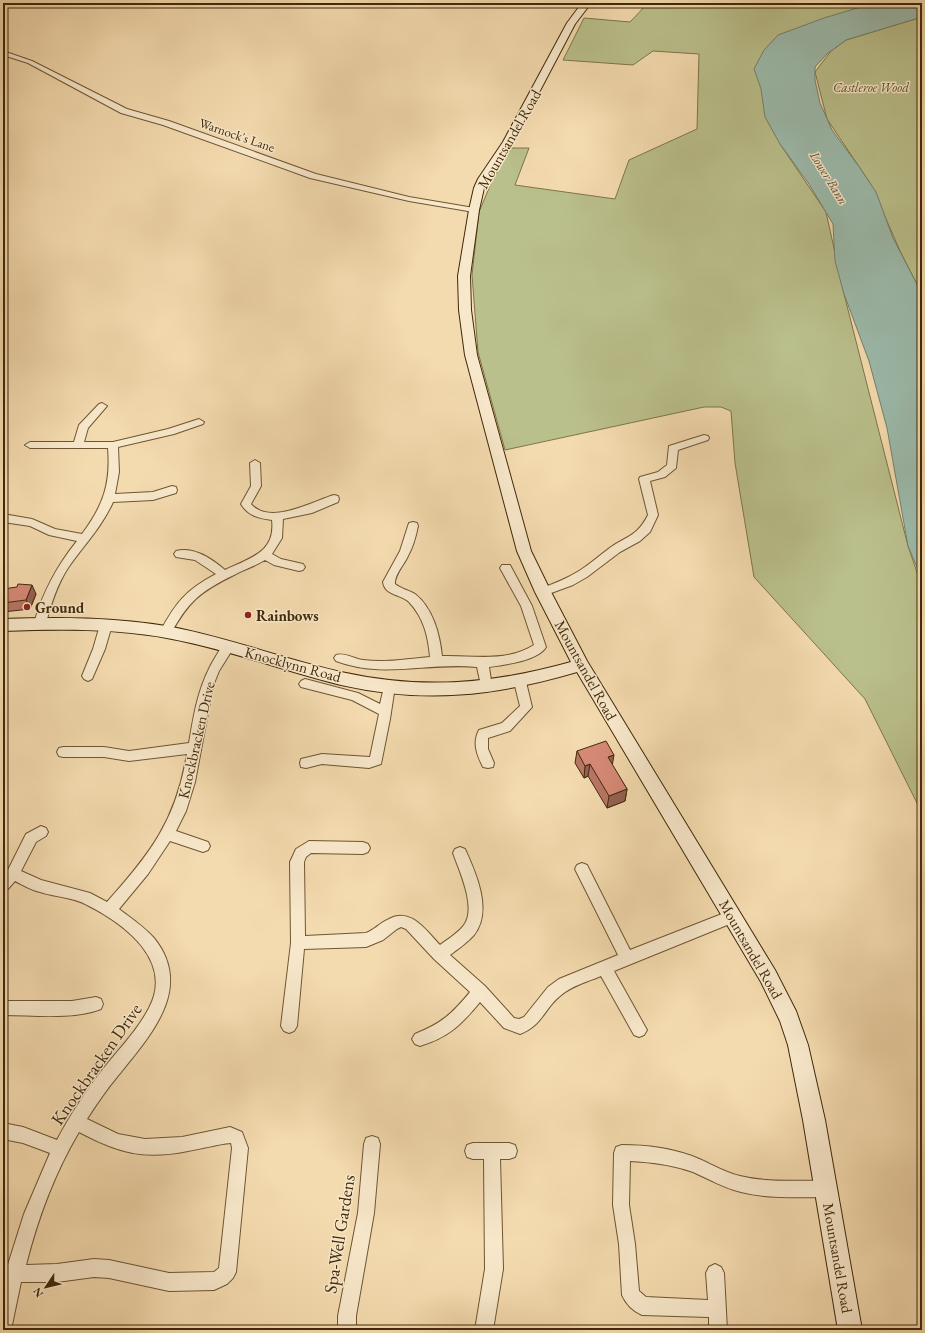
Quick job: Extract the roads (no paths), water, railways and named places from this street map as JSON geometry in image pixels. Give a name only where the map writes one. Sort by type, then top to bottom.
[{"type":"street","name":"Mountsandel Road","points":[[586,3],[571,23],[508,142],[483,179],[479,188],[474,210],[464,276],[465,310],[471,355],[524,551],[543,592],[581,665],[780,998],[798,1045],[812,1111],[850,1330]]},
{"type":"street","name":"Warnock's Lane","points":[[3,53],[30,62],[124,111],[166,123],[313,176],[409,199],[474,210]]},
{"type":"street","points":[[78,446],[83,427],[102,406]]},
{"type":"street","points":[[30,445],[114,445],[170,432],[199,422]]},
{"type":"street","points":[[543,592],[569,582],[583,574],[616,549],[636,538],[646,529],[653,515],[644,479],[661,475],[672,466],[673,448],[704,438]]},
{"type":"street","points":[[40,623],[60,571],[97,521],[110,498],[116,470],[114,445]]},
{"type":"street","points":[[255,463],[256,486],[246,504],[248,509],[253,513],[277,517],[308,510],[334,499]]},
{"type":"street","points":[[110,498],[153,496],[172,490]]},
{"type":"street","points":[[166,632],[176,613],[184,602],[201,589],[224,575],[265,555],[274,544],[279,528],[277,517]]},
{"type":"street","points":[[3,518],[32,523],[54,532],[84,538]]},
{"type":"street","points":[[413,526],[410,540],[398,567],[389,579],[388,584],[391,589],[413,599],[425,616],[433,633],[436,661]]},
{"type":"street","points":[[180,554],[194,555],[205,559],[224,575]]},
{"type":"street","points":[[265,555],[278,562],[299,567]]},
{"type":"street","points":[[340,658],[360,665],[399,666],[436,661],[462,660],[482,663],[534,652],[540,647],[533,620],[525,600],[506,568]]},
{"type":"street","name":"Knocklynn Road","points":[[3,625],[40,623],[106,625],[166,632],[195,638],[341,678],[389,686],[444,690],[486,687],[520,682],[581,665]]},
{"type":"street","points":[[88,676],[99,649],[106,625]]},
{"type":"street","name":"Knockbracken Drive","points":[[3,1325],[24,1237],[60,1149],[101,1084],[146,1027],[157,1010],[163,990],[162,969],[157,953],[142,936],[109,910],[146,867],[168,835],[185,795],[195,748],[204,693],[215,667],[228,647]]},
{"type":"street","points":[[482,663],[486,687]]},
{"type":"street","points":[[488,763],[484,757],[480,739],[483,734],[506,727],[526,707],[520,682]]},
{"type":"street","points":[[305,684],[361,698],[375,708],[385,710]]},
{"type":"street","points":[[306,763],[322,759],[369,763],[376,760],[389,686]]},
{"type":"street","points":[[63,752],[104,752],[129,756],[195,748]]},
{"type":"street","points":[[3,885],[13,874],[31,838],[41,832]]},
{"type":"street","points":[[168,835],[203,846]]},
{"type":"street","points":[[289,1026],[298,943],[297,862],[301,853],[310,847],[362,848]]},
{"type":"street","points":[[439,954],[470,929],[477,916],[477,906],[460,853]]},
{"type":"street","points":[[582,869],[627,959]]},
{"type":"street","points":[[13,874],[39,886],[75,894],[109,910]]},
{"type":"street","points":[[298,943],[366,940],[378,935],[392,924],[401,921],[410,923],[439,954],[480,991],[510,1023],[520,1027],[529,1022],[553,992],[564,984],[732,916]]},
{"type":"street","points":[[605,968],[639,1030]]},
{"type":"street","points":[[420,1039],[432,1035],[458,1018],[480,991]]},
{"type":"street","points":[[3,1008],[72,1008],[96,1004]]},
{"type":"street","points":[[14,1274],[94,1268],[109,1269],[142,1278],[169,1282],[184,1282],[214,1281],[221,1278],[227,1272],[240,1148],[239,1139],[230,1135],[154,1147],[132,1146],[112,1139],[76,1122]]},
{"type":"street","points":[[3,1131],[23,1135],[60,1149]]},
{"type":"street","name":"Spa-Well Gardens","points":[[347,1330],[347,1316],[366,1213],[372,1144]]},
{"type":"street","points":[[473,1151],[509,1151]]},
{"type":"street","points":[[484,1330],[494,1269],[492,1151]]},
{"type":"street","points":[[717,1309],[642,1306],[631,1295],[627,1244],[621,1205],[622,1153],[633,1153],[675,1159],[693,1164],[738,1183],[755,1187],[826,1189]]},
{"type":"street","points":[[715,1274],[718,1330]]},
{"type":"water","name":"Lower Bann","points":[[874,3],[922,3],[922,17],[846,40],[827,54],[815,67],[815,80],[820,103],[832,130],[876,192],[893,238],[922,294],[922,579],[908,546],[887,428],[869,361],[844,294],[835,261],[833,224],[809,184],[780,144],[765,117],[761,89],[754,69],[764,50],[778,35],[824,18]]},
{"type":"place","name":"Ground","points":[[27,607]]},
{"type":"place","name":"Rainbows","points":[[248,615]]},
{"type":"park label","name":"Castleroe Wood","points":[[871,87]]}]
